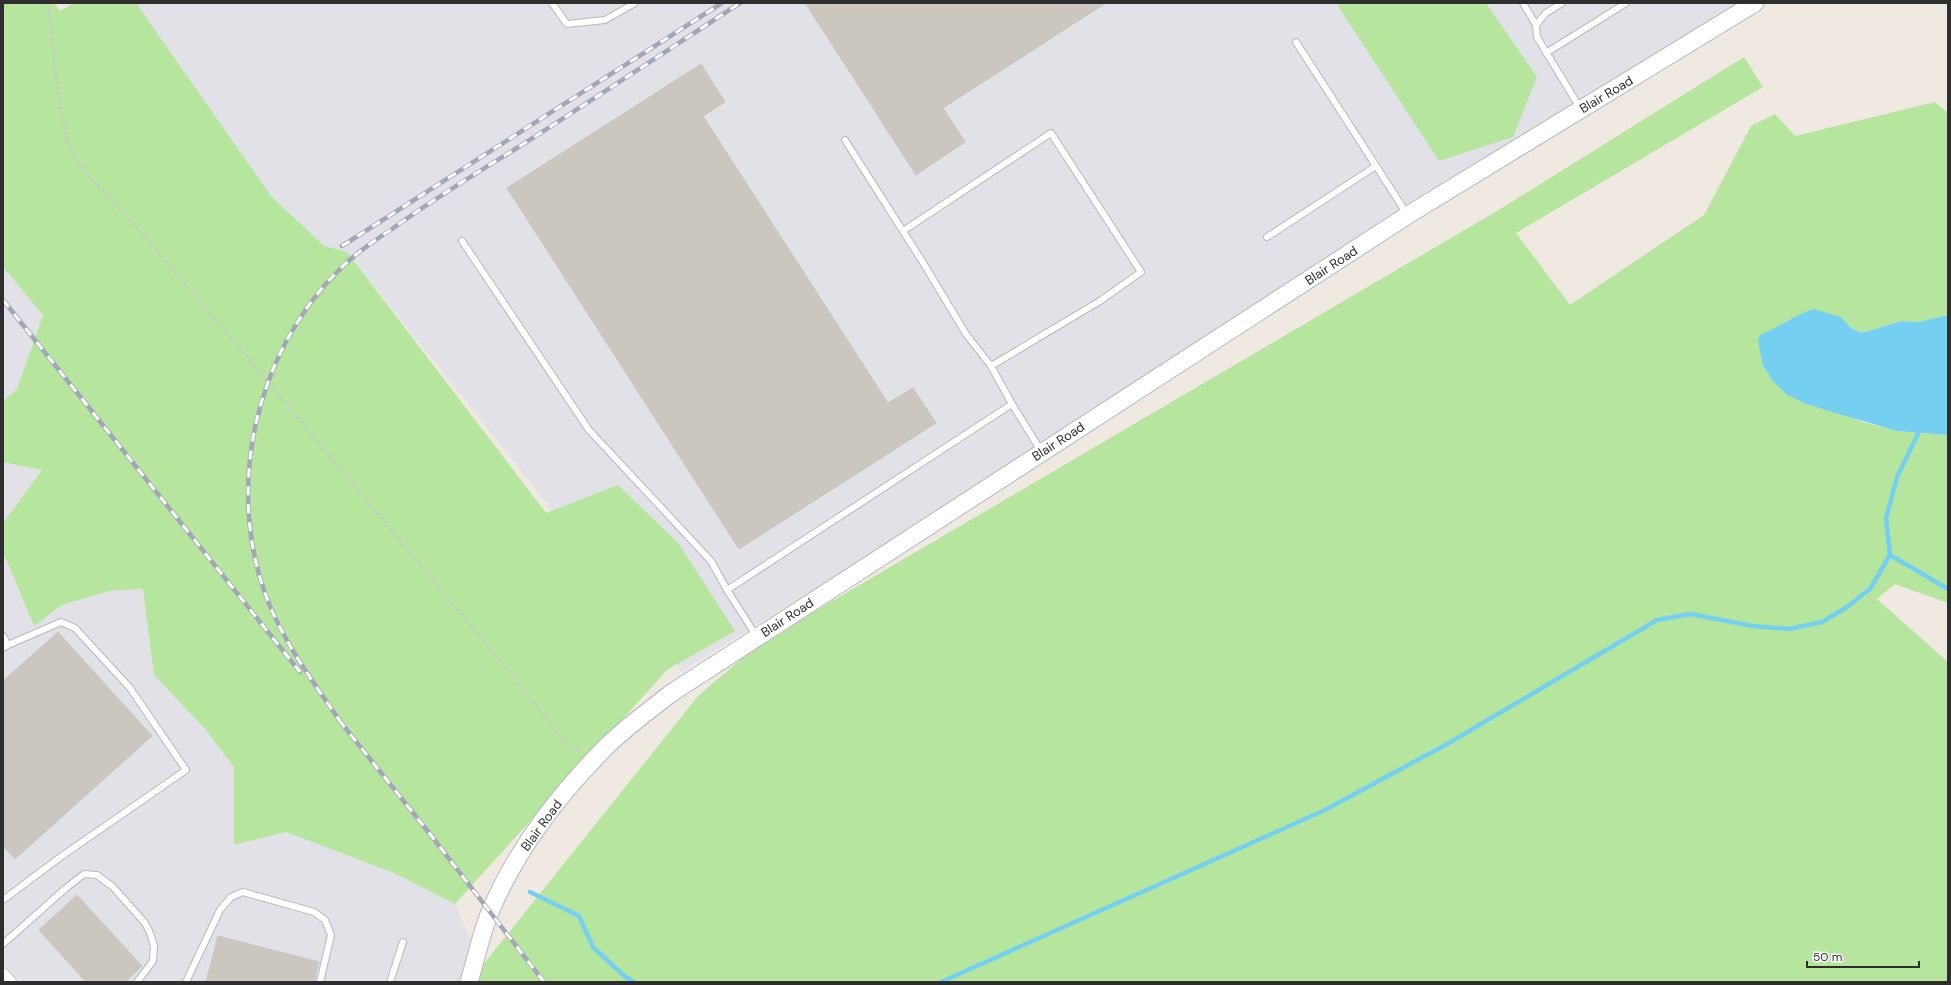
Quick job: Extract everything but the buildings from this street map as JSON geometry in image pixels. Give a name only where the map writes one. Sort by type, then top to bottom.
[{"type":"street","name":"Blair Road","points":[[469,982],[489,913],[509,873],[528,841],[555,804],[608,745],[670,694],[1408,216],[1745,6]]},
{"type":"street","points":[[3,974],[10,982]]},
{"type":"lane","points":[[552,3],[567,24],[606,20],[635,3]]},
{"type":"lane","points":[[1523,3],[1536,25],[1537,37],[1580,109]]},
{"type":"lane","points":[[1536,25],[1546,13],[1562,3]]},
{"type":"lane","points":[[1546,53],[1626,3]]},
{"type":"lane","points":[[1296,42],[1408,216]]},
{"type":"lane","points":[[903,231],[1051,133],[1141,272],[1100,301],[992,366]]},
{"type":"lane","points":[[845,140],[966,334],[992,366],[1012,404],[1042,452]]},
{"type":"lane","points":[[1267,237],[1376,166]]},
{"type":"lane","points":[[462,241],[589,430],[711,561],[727,590],[757,637]]},
{"type":"lane","points":[[727,590],[1012,404]]},
{"type":"lane","points":[[3,636],[5,646],[62,622],[75,628],[130,688],[186,770],[59,858],[3,900]]},
{"type":"lane","points":[[3,944],[84,874],[97,875],[113,887],[145,923],[150,933],[154,946],[153,961],[137,982]]},
{"type":"lane","points":[[186,982],[220,910],[231,897],[243,892],[314,912],[325,920],[331,935],[320,982]]},
{"type":"lane","points":[[390,982],[403,942]]},
{"type":"path","points":[[46,3],[49,9],[57,86],[67,141],[80,165],[127,216],[268,382],[528,694],[564,742],[578,751],[598,756]]},
{"type":"shaded area","points":[[136,3],[1764,3],[1368,242],[681,672],[347,252],[324,246],[271,196]]},
{"type":"shaded area","points":[[3,267],[43,315],[17,389],[3,401]]},
{"type":"shaded area","points":[[3,462],[42,470],[3,523]]},
{"type":"shaded area","points":[[3,552],[34,626],[62,605],[109,591],[144,589],[154,675],[205,729],[234,767],[234,845],[286,832],[394,873],[455,904],[482,966],[478,982],[22,982],[3,963]]},
{"type":"green space","points":[[3,3],[54,3],[60,11],[74,3],[136,3],[271,196],[324,246],[347,252],[546,513],[618,485],[679,544],[735,631],[667,670],[455,904],[394,873],[286,832],[234,845],[234,767],[205,729],[154,675],[143,589],[109,591],[62,605],[34,626],[3,552],[3,523],[42,470],[3,462],[3,401],[17,389],[43,315],[3,267]]},
{"type":"green space","points":[[1336,3],[1486,3],[1537,77],[1513,137],[1439,161]]},
{"type":"green space","points":[[1744,57],[1763,87],[1516,233],[1570,305],[1704,215],[1751,126],[1775,114],[1795,136],[1935,102],[1948,113],[1948,315],[1918,322],[1902,321],[1861,333],[1851,328],[1841,317],[1787,320],[1775,329],[1760,335],[1763,366],[1773,381],[1862,422],[1897,431],[1948,435],[1948,603],[1895,584],[1877,599],[1948,662],[1948,982],[478,982],[482,966],[698,696],[759,644],[1497,211]]},
{"type":"water","points":[[1814,309],[1841,317],[1851,328],[1861,333],[1902,321],[1918,322],[1948,315],[1948,435],[1897,431],[1804,403],[1786,394],[1773,381],[1763,366],[1758,341],[1760,335],[1800,314]]},
{"type":"waterway","points":[[1918,434],[1897,477],[1886,519],[1890,555],[1948,589]]},
{"type":"waterway","points":[[941,982],[1325,810],[1447,744],[1657,620],[1691,614],[1752,626],[1789,629],[1822,622],[1847,607],[1870,589],[1890,555]]},
{"type":"waterway","points":[[530,892],[579,916],[593,947],[624,976],[634,982]]},
{"type":"railway","points":[[342,246],[722,3]]},
{"type":"railway","points":[[342,724],[294,652],[277,622],[270,606],[256,563],[249,517],[249,472],[255,426],[268,383],[287,341],[311,302],[341,268],[365,247],[441,196],[552,126],[740,3]]},
{"type":"railway","points":[[3,300],[300,672]]},
{"type":"railway","points":[[339,720],[430,834],[544,982]]}]
